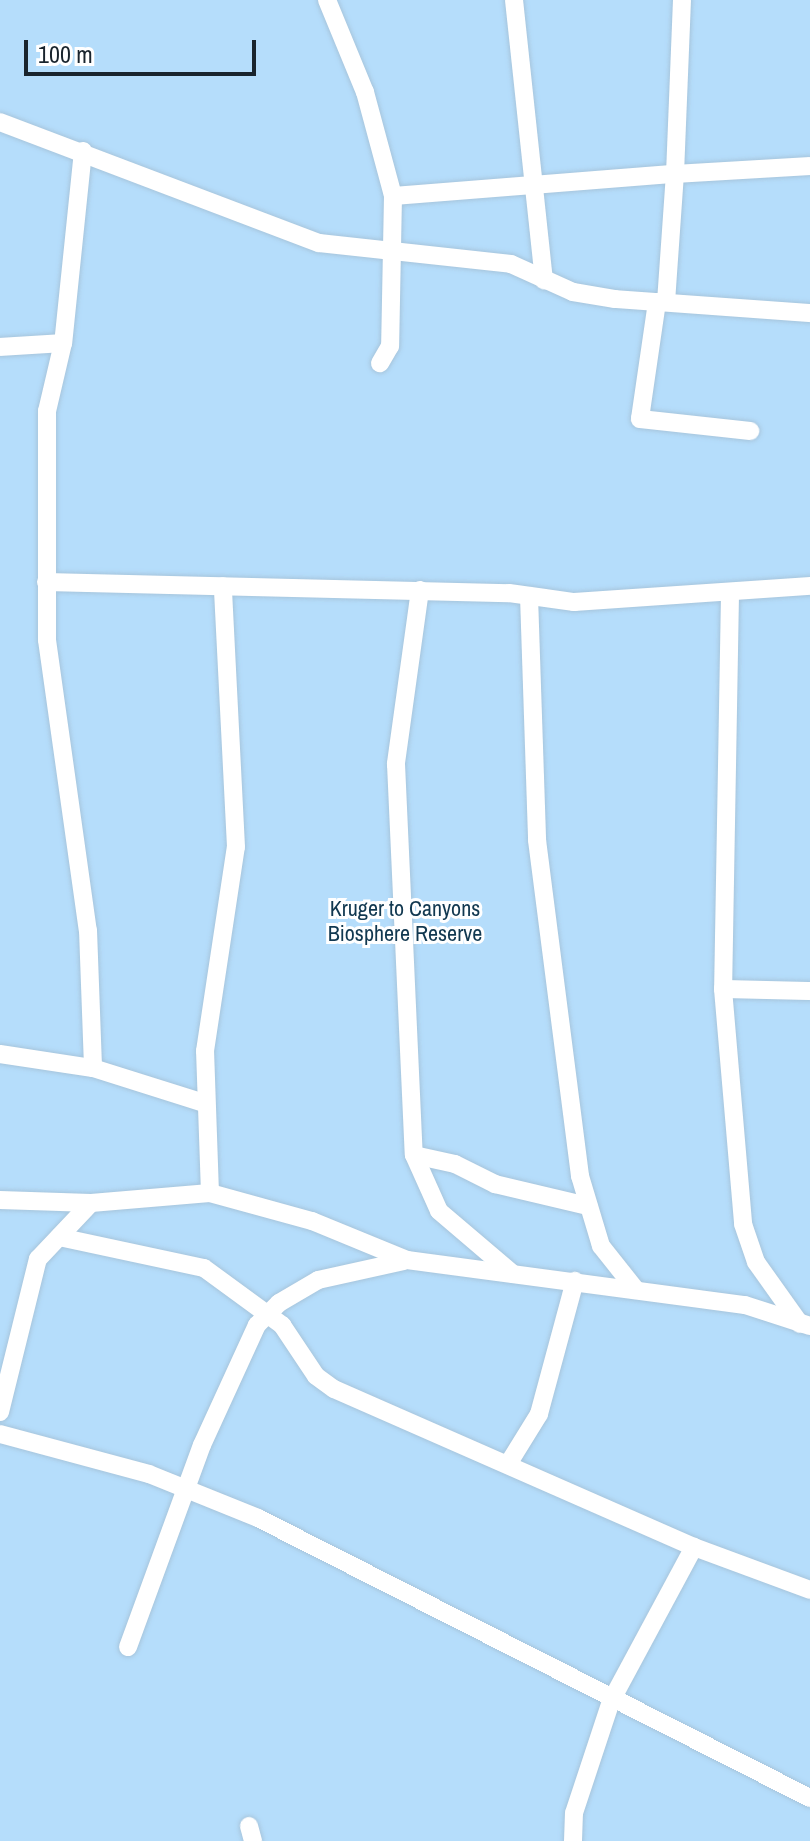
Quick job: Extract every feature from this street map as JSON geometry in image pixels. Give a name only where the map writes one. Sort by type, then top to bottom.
[{"type":"street","points":[[327,0],[365,92],[393,196],[395,250],[390,346],[380,363]]},
{"type":"street","points":[[514,0],[537,183],[544,280]]},
{"type":"street","points":[[682,0],[675,174],[661,302],[640,419],[750,431]]},
{"type":"street","points":[[0,122],[83,151],[298,237],[511,264],[573,292],[810,313]]},
{"type":"street","points":[[83,151],[63,343],[47,411],[46,582],[54,718],[88,930],[93,1068]]},
{"type":"street","points":[[393,196],[537,183],[810,166]]},
{"type":"street","points":[[0,347],[63,343]]},
{"type":"street","points":[[46,582],[420,590],[598,601],[810,586]]},
{"type":"street","points":[[210,1193],[204,1103],[205,1051],[236,847],[223,586]]},
{"type":"street","points":[[420,590],[396,764],[414,1155],[439,1211],[513,1274]]},
{"type":"street","points":[[730,594],[723,989],[748,1247],[805,1325]]},
{"type":"street","points":[[529,596],[546,930],[588,1206],[601,1246],[636,1290]]},
{"type":"street","points":[[723,989],[810,991]]},
{"type":"street","points":[[0,1054],[93,1068],[204,1103]]},
{"type":"street","points":[[414,1155],[455,1164],[495,1184],[588,1206]]},
{"type":"street","points":[[0,1200],[91,1203],[210,1193],[312,1221],[407,1260],[745,1305],[805,1325]]},
{"type":"street","points":[[0,1412],[35,1267],[91,1203]]},
{"type":"street","points":[[59,1237],[204,1268],[293,1335],[323,1382],[510,1461],[694,1547],[810,1590]]},
{"type":"street","points":[[128,1647],[244,1344],[266,1313],[318,1280],[407,1260]]},
{"type":"street","points":[[510,1461],[539,1414],[575,1281]]},
{"type":"street","points":[[0,1434],[187,1488],[810,1798]]},
{"type":"street","points":[[573,1841],[574,1813],[611,1701],[694,1547]]},
{"type":"green space","name":"Kruger to Canyons Biosphere Reserve","points":[[0,0],[810,0],[810,1841],[0,1841]]}]
